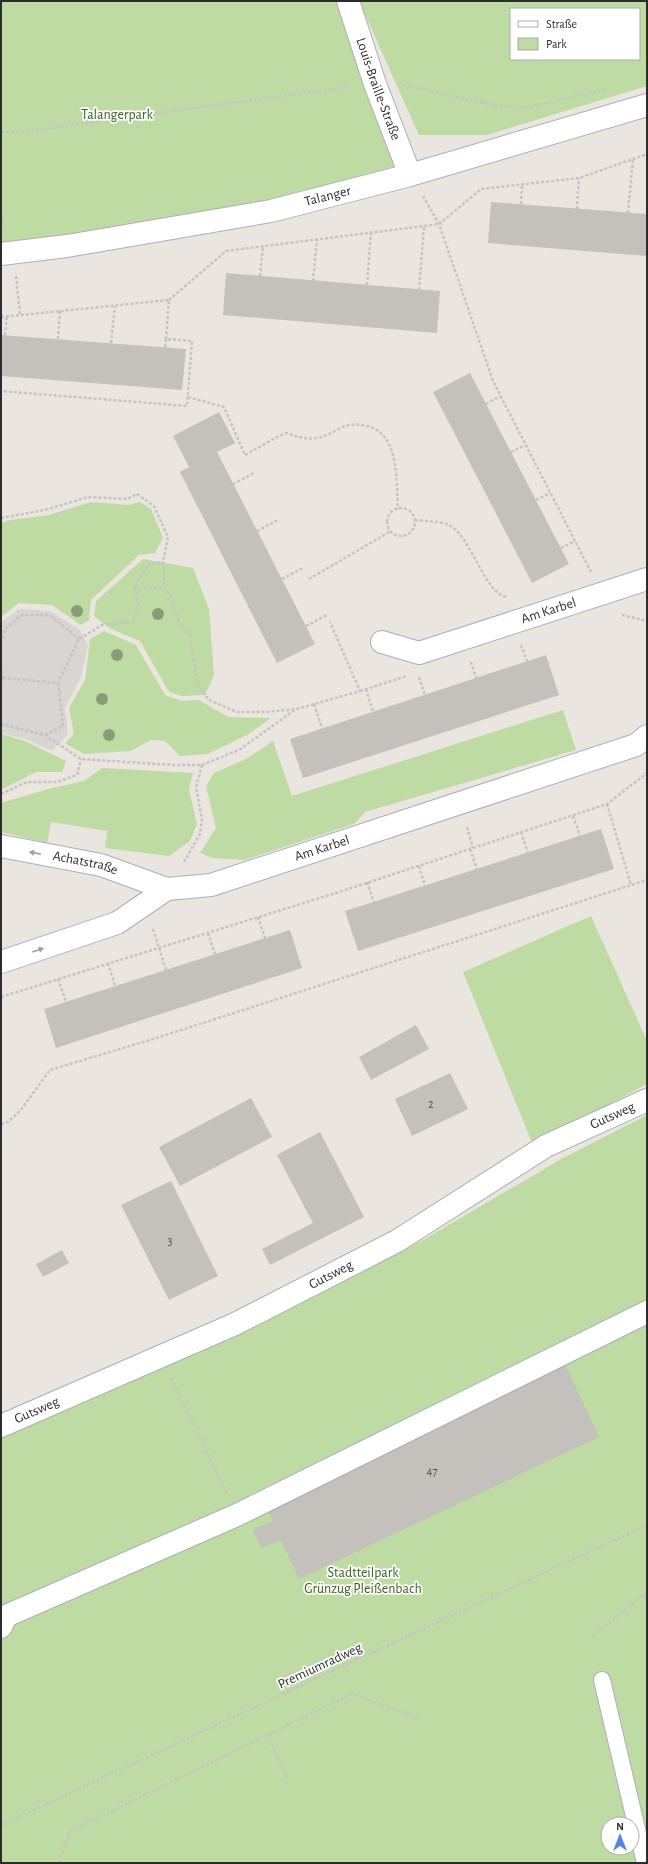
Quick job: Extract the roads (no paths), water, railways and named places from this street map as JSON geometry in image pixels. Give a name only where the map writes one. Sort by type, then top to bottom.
[{"type":"street","name":"Louis-Braille-Straße","points":[[348,1],[375,84],[410,175]]},
{"type":"street","name":"Talanger","points":[[7,253],[67,246],[271,211],[410,175],[647,105]]},
{"type":"street","name":"Am Karbel","points":[[382,642],[419,653],[647,579]]},
{"type":"street","name":"Am Karbel","points":[[1,962],[117,923],[167,889],[211,885],[629,748],[636,745],[647,736]]},
{"type":"street","name":"Achatstraße","points":[[1,846],[101,865],[167,889]]},
{"type":"street","name":"Gutsweg","points":[[1,1426],[235,1324],[397,1241],[546,1146],[647,1100]]},
{"type":"street","points":[[1,1627],[6,1616],[237,1515],[647,1312]]},
{"type":"lane","points":[[602,1680],[646,1863]]},
{"type":"park label","name":"Talangerpark","points":[[117,115]]},
{"type":"park label","name":"Stadtteilpark Grünzug Pleißenbach","points":[[363,1582]]}]
